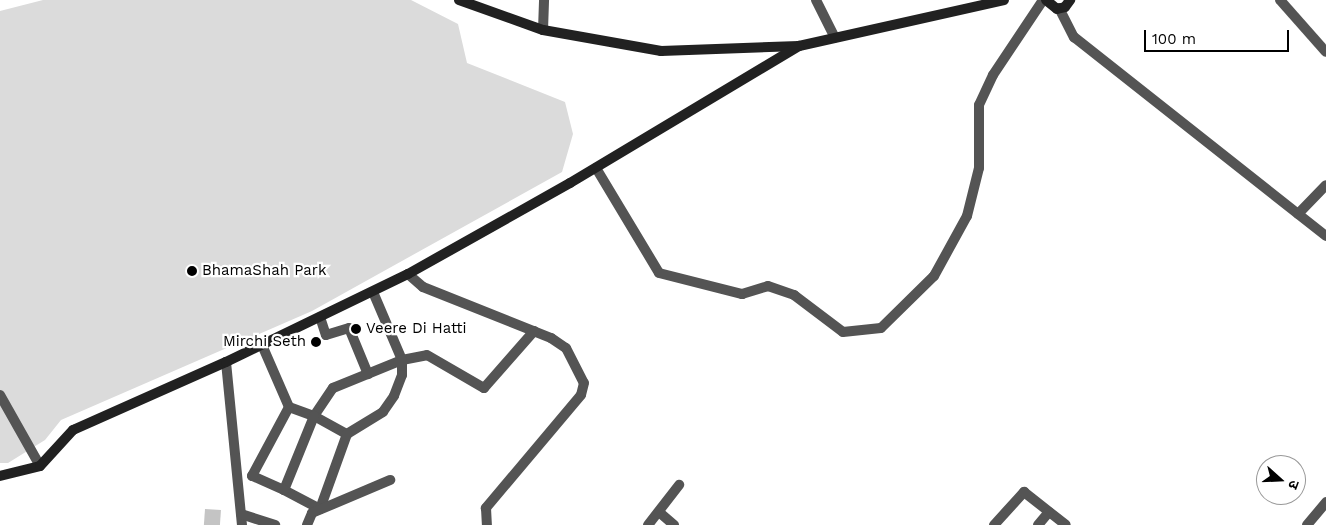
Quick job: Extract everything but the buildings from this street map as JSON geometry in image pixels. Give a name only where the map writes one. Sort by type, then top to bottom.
[{"type":"street","points":[[459,0],[543,30],[661,51],[799,46],[1004,0]]},
{"type":"street","points":[[543,30],[544,0]]},
{"type":"street","points":[[816,0],[835,38]]},
{"type":"street","points":[[596,168],[659,273],[742,294],[768,286],[794,295],[843,332],[881,328],[934,276],[967,216],[980,168],[979,105],[993,75],[1045,0],[1053,8],[1059,8],[1070,0]]},
{"type":"street","points":[[1280,0],[1326,52]]},
{"type":"street","points":[[1059,8],[1074,37],[1326,236]]},
{"type":"street","points":[[0,476],[40,466],[73,430],[226,362],[408,274],[596,168],[799,46]]},
{"type":"street","points":[[1298,214],[1326,184]]},
{"type":"street","points":[[408,274],[423,287],[534,331],[566,348],[584,383],[581,395],[486,508],[487,525]]},
{"type":"street","points":[[320,509],[347,434],[383,412],[399,382],[402,360],[373,292]]},
{"type":"street","points":[[320,317],[326,334],[349,328],[368,374]]},
{"type":"street","points":[[284,490],[314,416],[333,388],[402,360],[427,355],[484,388],[534,331]]},
{"type":"street","points":[[262,344],[289,407],[314,416],[347,434]]},
{"type":"street","points":[[226,362],[242,525]]},
{"type":"street","points":[[0,395],[40,466]]},
{"type":"street","points":[[289,407],[252,476],[320,509]]},
{"type":"street","points":[[307,525],[312,513],[390,480]]},
{"type":"street","points":[[648,525],[679,485]]},
{"type":"street","points":[[994,525],[1024,492],[1066,525]]},
{"type":"street","points":[[1307,525],[1326,502]]},
{"type":"street","points":[[659,512],[674,525]]},
{"type":"street","points":[[1038,525],[1049,512]]},
{"type":"street","points":[[241,514],[275,525]]},
{"type":"shaded area","name":"BhamaShah Park","points":[[43,0],[411,0],[458,24],[467,63],[565,102],[573,134],[562,172],[312,311],[61,420],[45,440],[8,463],[0,463],[0,11]]},
{"type":"place","name":"BhamaShah Park","points":[[192,271]]},
{"type":"place","name":"Veere Di Hatti","points":[[356,329]]},
{"type":"place","name":"Mirchi Seth","points":[[316,342]]}]
